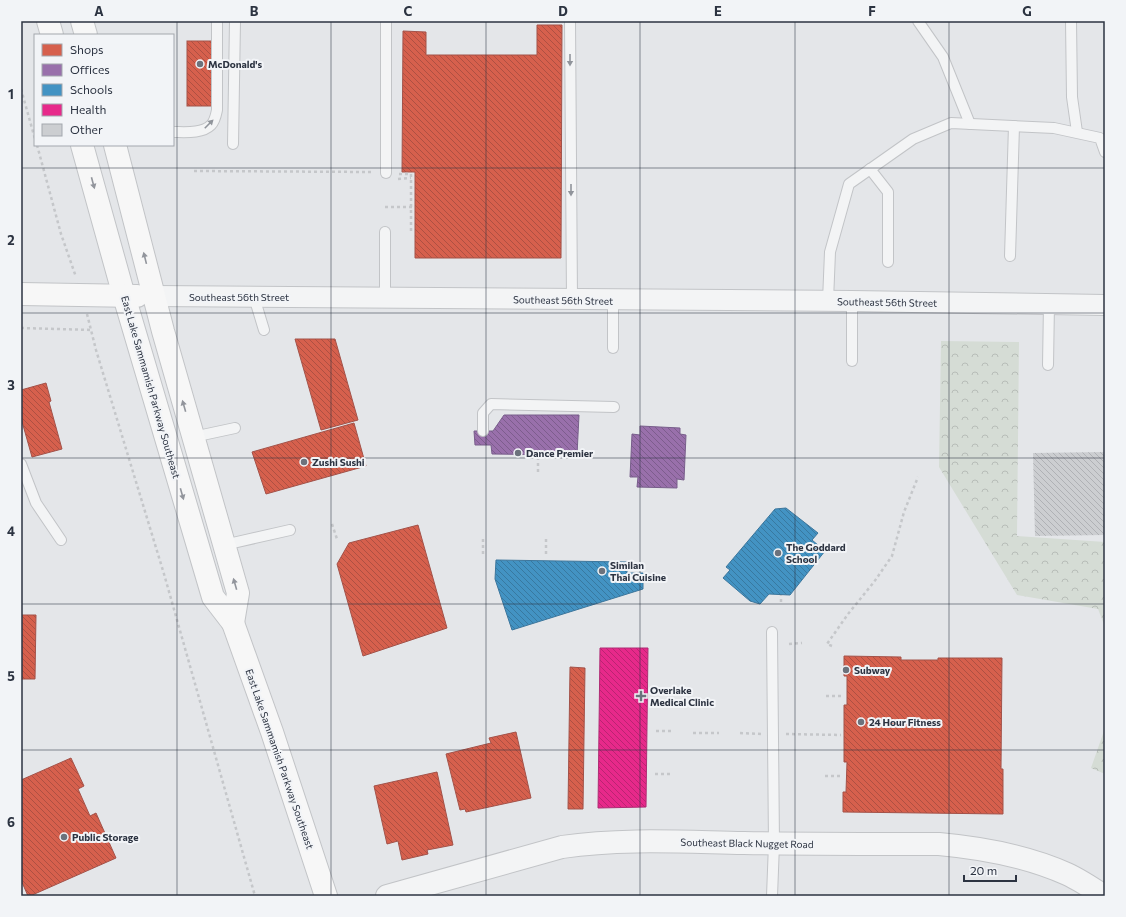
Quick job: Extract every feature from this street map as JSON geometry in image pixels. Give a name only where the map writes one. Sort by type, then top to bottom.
[{"type":"main road","points":[[48,21],[52,34]]},
{"type":"main road","points":[[82,21],[86,34]]},
{"type":"main road","name":"East Lake Sammamish Parkway Southeast","points":[[82,146],[124,296],[213,597],[232,623],[272,732],[326,896]]},
{"type":"main road","points":[[115,146],[154,296],[238,593],[232,623]]},
{"type":"main road","name":"Southeast 56th Street","points":[[21,294],[154,296]]},
{"type":"street","name":"Southeast 56th Street","points":[[154,296],[852,301],[1105,305]]},
{"type":"street","name":"Southeast Black Nugget Road","points":[[387,896],[562,847],[580,844],[637,841],[774,844],[940,844],[965,846],[1001,853],[1039,863],[1067,874],[1104,896]]},
{"type":"lane","points":[[174,132],[204,129],[210,125],[215,118],[217,110],[217,21]]},
{"type":"lane","points":[[232,144],[235,21]]},
{"type":"lane","points":[[386,21],[386,173]]},
{"type":"lane","points":[[570,21],[572,300]]},
{"type":"lane","points":[[918,21],[943,57],[970,124]]},
{"type":"lane","points":[[1071,21],[1072,97],[1077,132]]},
{"type":"lane","points":[[828,301],[830,252],[849,184],[913,138],[951,123],[1054,128],[1100,138],[1105,152]]},
{"type":"lane","points":[[1010,256],[1014,126]]},
{"type":"lane","points":[[870,169],[888,192],[888,262]]},
{"type":"lane","points":[[385,232],[385,298]]},
{"type":"lane","points":[[254,296],[264,330]]},
{"type":"lane","points":[[612,300],[613,348]]},
{"type":"lane","points":[[852,301],[852,361]]},
{"type":"lane","points":[[1048,365],[1049,304]]},
{"type":"lane","points":[[483,431],[483,413],[491,404],[614,407]]},
{"type":"lane","points":[[193,437],[235,428]]},
{"type":"lane","points":[[21,464],[36,503],[61,540]]},
{"type":"lane","points":[[224,545],[290,530]]},
{"type":"lane","points":[[772,632],[774,844],[772,896]]},
{"type":"path","points":[[21,89],[34,135]]},
{"type":"path","points":[[37,146],[70,257]]},
{"type":"path","points":[[194,171],[371,172]]},
{"type":"path","points":[[395,179],[411,178]]},
{"type":"path","points":[[385,207],[413,207],[411,232]]},
{"type":"path","points":[[90,325],[96,350],[164,574],[255,896]]},
{"type":"path","points":[[21,328],[92,330]]},
{"type":"path","points":[[538,457],[538,473]]},
{"type":"path","points":[[832,646],[827,644],[892,556],[907,502],[918,477]]},
{"type":"path","points":[[332,524],[337,540]]},
{"type":"path","points":[[483,539],[483,554]]},
{"type":"path","points":[[546,540],[546,555]]},
{"type":"path","points":[[781,594],[781,602]]},
{"type":"path","points":[[789,644],[802,643]]},
{"type":"path","points":[[826,696],[841,696]]},
{"type":"path","points":[[656,706],[673,706]]},
{"type":"path","points":[[656,731],[672,731]]},
{"type":"path","points":[[694,733],[718,733]]},
{"type":"path","points":[[740,733],[761,734]]},
{"type":"path","points":[[786,734],[841,735]]},
{"type":"path","points":[[655,774],[672,774]]},
{"type":"path","points":[[825,776],[841,776]]},
{"type":"green space","points":[[941,341],[1019,342],[1017,536],[1105,542],[1105,627],[1098,609],[1017,595],[939,467]]},
{"type":"green space","points":[[1105,728],[1105,774],[1091,768]]},
{"type":"building: Shops","points":[[537,25],[562,25],[561,258],[415,258],[415,172],[402,172],[403,31],[426,32],[426,55],[537,55]]},
{"type":"building: Shops","name":"McDonald's","points":[[187,41],[213,41],[213,106],[187,106]]},
{"type":"building: Shops","points":[[295,339],[335,339],[358,420],[321,430]]},
{"type":"building: Shops","points":[[46,383],[51,401],[49,402],[62,449],[32,457],[21,418],[21,390]]},
{"type":"building: Shops","points":[[354,423],[366,466],[266,494],[252,452]]},
{"type":"building: Shops","points":[[418,525],[447,628],[363,656],[337,564],[349,543]]},
{"type":"building: Shops","points":[[21,615],[36,615],[35,679],[21,679]]},
{"type":"building: Shops","points":[[844,656],[901,657],[901,660],[938,660],[938,658],[1002,658],[1001,769],[1003,769],[1003,814],[843,812],[843,792],[846,792],[847,762],[844,762],[844,705],[847,705],[847,676],[844,676]]},
{"type":"building: Shops","points":[[570,667],[585,668],[583,809],[568,809]]},
{"type":"building: Shops","points":[[516,732],[531,798],[466,812],[465,809],[460,810],[446,754],[491,743],[489,738]]},
{"type":"building: Shops","name":"Public Storage","points":[[71,758],[84,786],[78,789],[90,816],[96,813],[116,858],[28,896],[21,880],[21,780]]},
{"type":"building: Shops","points":[[437,772],[453,845],[427,850],[428,854],[402,860],[398,841],[387,844],[374,786]]},
{"type":"building: Offices","points":[[504,415],[579,415],[577,455],[492,454],[491,445],[475,445],[474,431],[493,431]]},
{"type":"building: Offices","points":[[640,426],[680,428],[680,434],[686,435],[684,480],[677,479],[677,488],[637,487],[638,477],[630,477],[632,434],[640,435]]},
{"type":"building: Schools","points":[[786,508],[818,533],[812,540],[825,551],[790,595],[769,594],[760,604],[750,601],[723,578],[730,570],[726,567],[775,509]]},
{"type":"building: Schools","points":[[496,560],[627,562],[627,573],[643,573],[643,589],[512,630],[495,579]]},
{"type":"building: Health","points":[[600,648],[648,648],[646,807],[598,808]]},
{"type":"building: Other","points":[[1105,452],[1105,535],[1035,536],[1033,453]]},
{"type":"place","name":"McDonald's","points":[[200,64]]},
{"type":"place","name":"Dance Premier","points":[[518,453]]},
{"type":"place","name":"Zushi Sushi","points":[[304,462]]},
{"type":"place","name":"The Goddard School","points":[[778,553]]},
{"type":"place","name":"Similan Thai Cuisine","points":[[602,571]]},
{"type":"place","name":"Subway","points":[[846,670]]},
{"type":"place","name":"Overlake Medical Clinic","points":[[641,696]]},
{"type":"place","name":"24 Hour Fitness","points":[[861,722]]},
{"type":"place","name":"Public Storage","points":[[64,837]]}]
